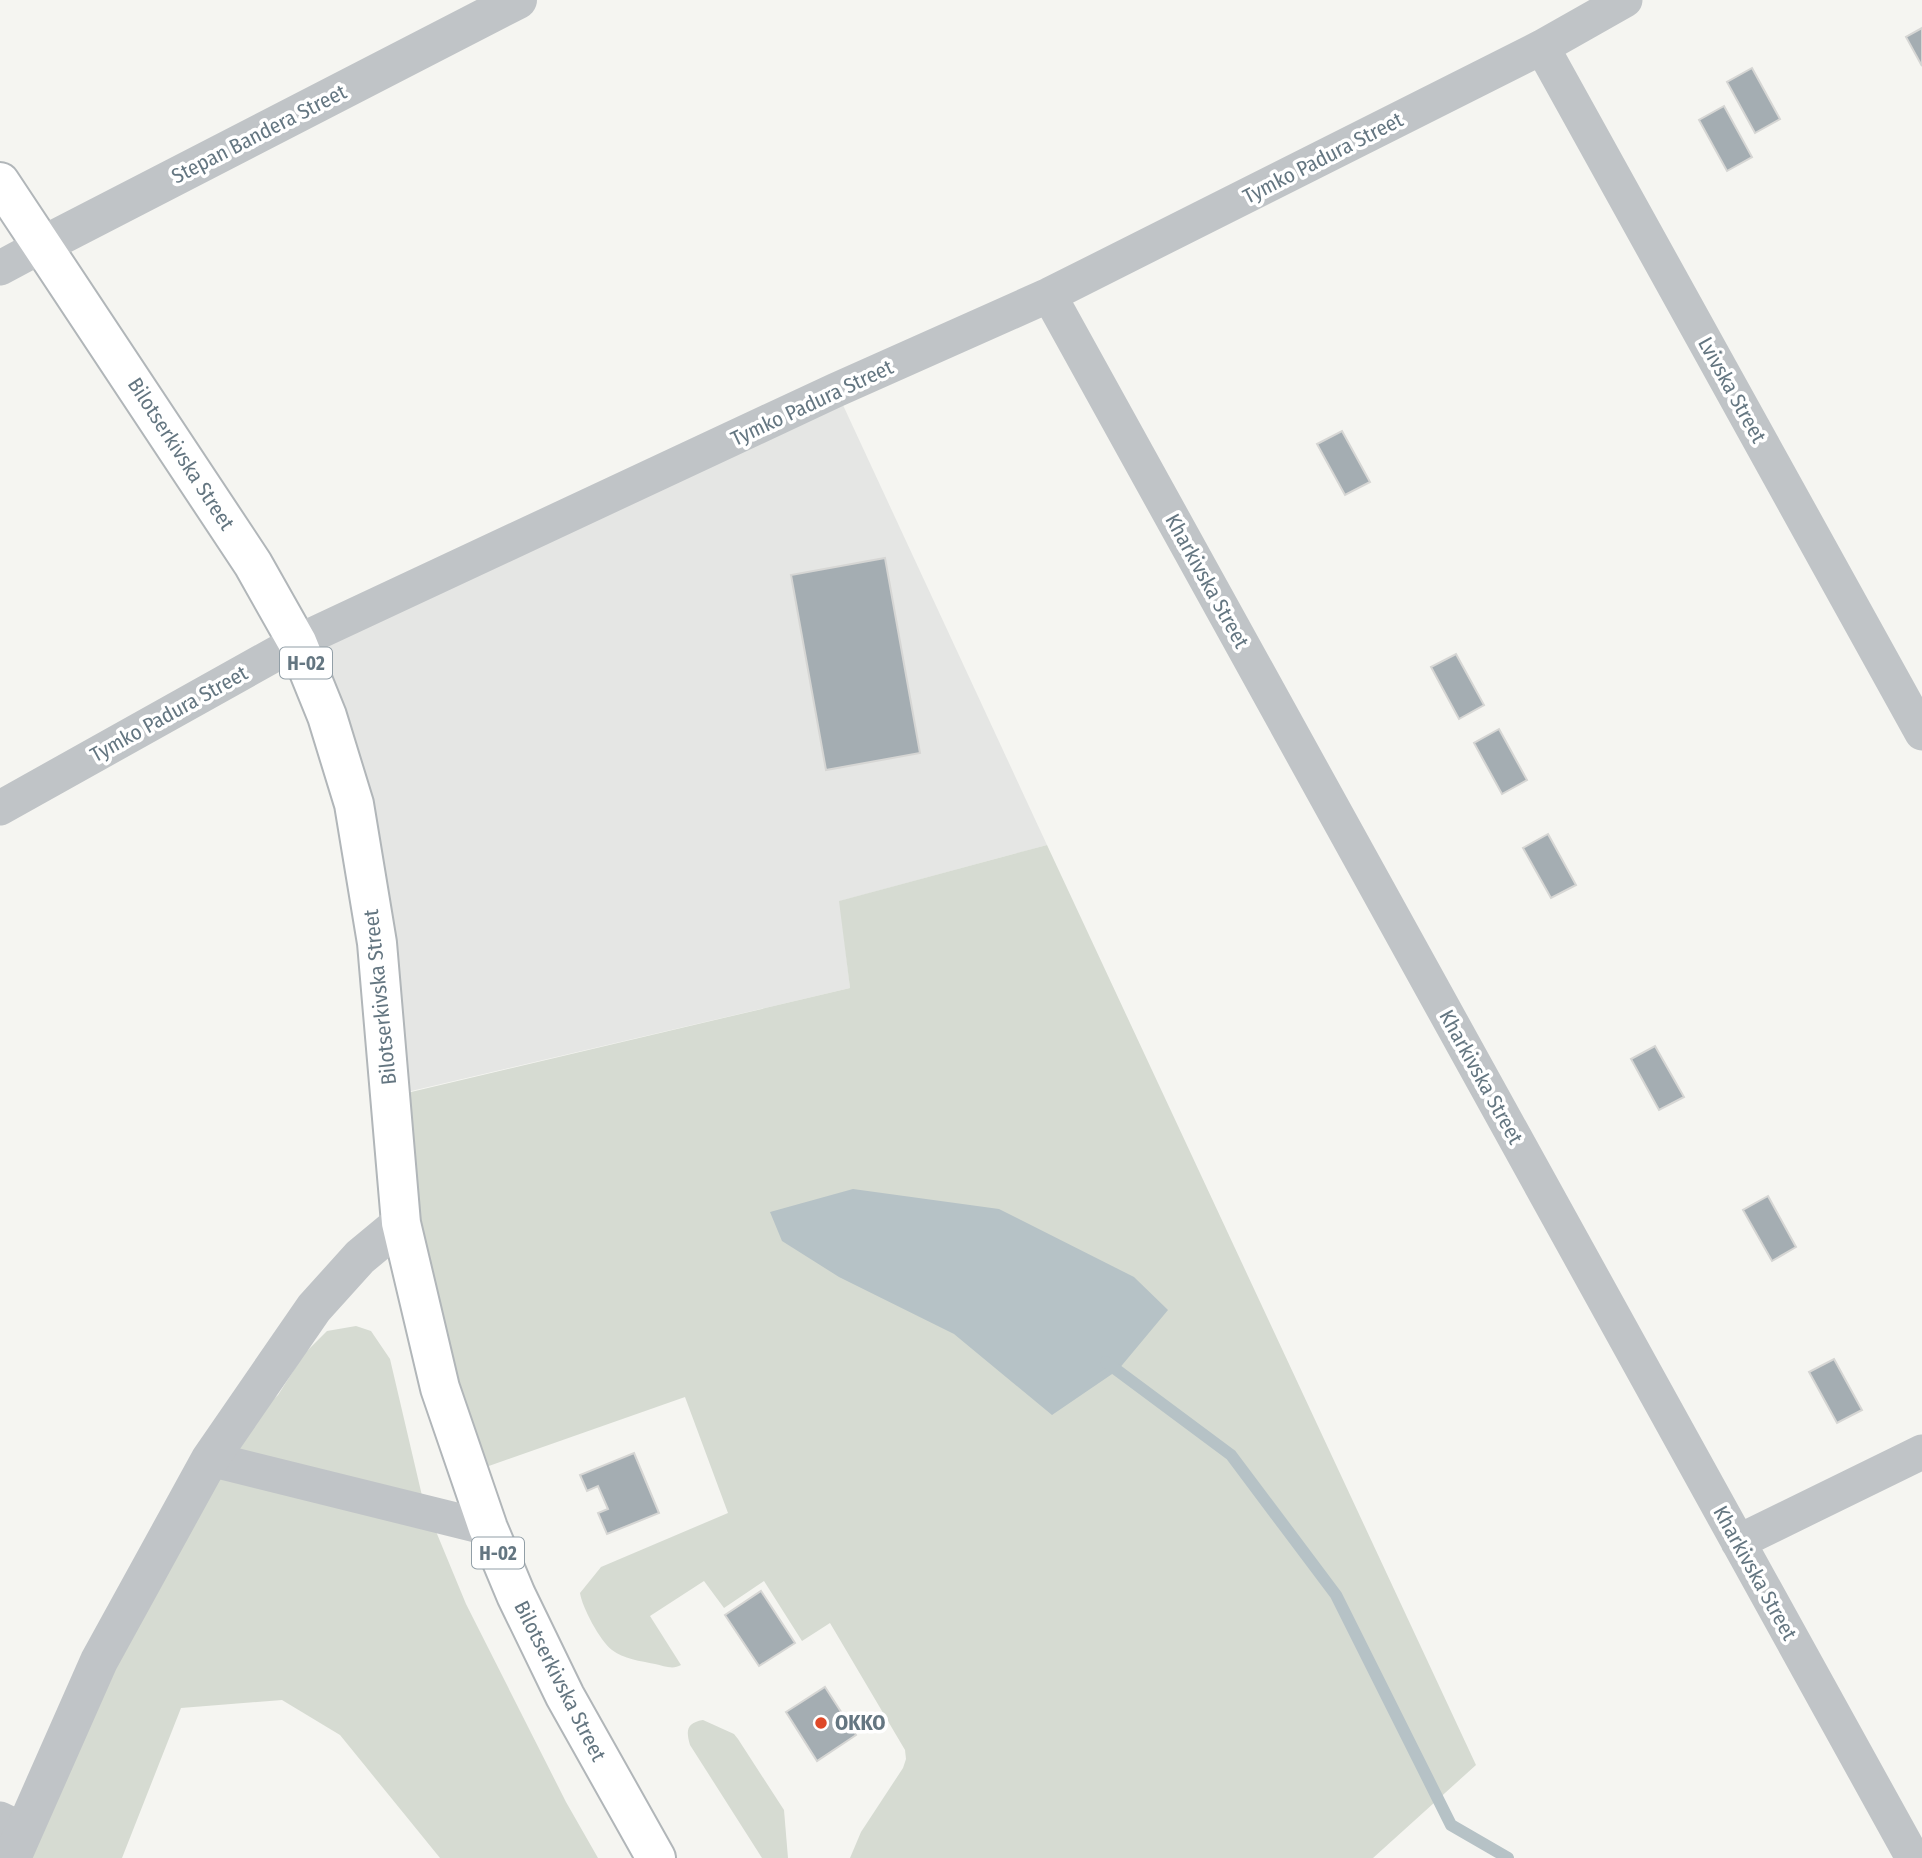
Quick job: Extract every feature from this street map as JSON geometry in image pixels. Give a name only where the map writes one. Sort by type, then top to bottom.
[{"type":"main road","name":"Bilotserkivska Street","points":[[0,182],[253,564],[297,642],[327,716],[356,816],[377,943],[401,1223],[440,1388],[488,1528],[516,1595],[565,1696],[656,1858]]},
{"type":"street","name":"Stepan Bandera Street","points":[[0,268],[518,0]]},
{"type":"street","name":"Tymko Padura Street","points":[[0,808],[297,642],[836,390],[1049,295],[1542,47],[1625,0]]},
{"type":"street","name":"Lvivska Street","points":[[1542,47],[1922,733]]},
{"type":"street","name":"Kharkivska Street","points":[[1049,295],[1913,1858]]},
{"type":"street","points":[[12,1836],[99,1661],[210,1459],[314,1308],[360,1257],[401,1223]]},
{"type":"street","points":[[1738,1542],[1922,1452]]},
{"type":"street","points":[[210,1459],[488,1528]]},
{"type":"shaded area","points":[[836,390],[1047,845],[840,901],[850,988],[390,1096],[377,943],[297,642]]},
{"type":"shaded area","points":[[1047,845],[1476,1765],[1373,1858],[850,1858],[861,1832],[903,1768],[906,1759],[905,1750],[830,1623],[802,1641],[764,1581],[724,1608],[704,1581],[650,1616],[681,1665],[668,1667],[627,1658],[612,1650],[597,1632],[581,1599],[580,1593],[601,1567],[728,1513],[685,1397],[469,1473],[390,1097],[850,988],[839,901]]},
{"type":"shaded area","points":[[853,1189],[999,1209],[1134,1277],[1168,1310],[1118,1370],[1052,1415],[954,1334],[839,1277],[782,1241],[770,1212]]},
{"type":"shaded area","points":[[356,1326],[371,1331],[390,1359],[423,1500],[466,1604],[566,1802],[598,1858],[440,1858],[340,1735],[282,1700],[181,1708],[122,1858],[12,1858],[210,1459],[278,1395],[304,1354],[327,1331]]},
{"type":"shaded area","points":[[703,1720],[734,1734],[784,1810],[788,1858],[762,1858],[690,1745],[690,1726]]},
{"type":"building","points":[[1922,28],[1922,66],[1906,37]]},
{"type":"building","points":[[1752,68],[1780,119],[1755,133],[1727,82]]},
{"type":"building","points":[[1724,106],[1752,157],[1727,171],[1699,120]]},
{"type":"building","points":[[1342,431],[1370,482],[1345,495],[1317,444]]},
{"type":"building","points":[[885,558],[920,753],[826,770],[791,575]]},
{"type":"building","points":[[1456,654],[1484,705],[1459,719],[1431,667]]},
{"type":"building","points":[[1499,729],[1527,780],[1502,794],[1474,743]]},
{"type":"building","points":[[1548,834],[1576,885],[1551,898],[1523,848]]},
{"type":"building","points":[[1655,1046],[1684,1097],[1659,1110],[1631,1059]]},
{"type":"building","points":[[1768,1196],[1796,1247],[1772,1261],[1743,1210]]},
{"type":"building","points":[[1834,1359],[1862,1410],[1837,1423],[1809,1372]]},
{"type":"building","points":[[634,1453],[659,1513],[607,1534],[598,1513],[608,1509],[598,1486],[587,1491],[580,1475]]},
{"type":"building","points":[[761,1591],[795,1643],[759,1666],[725,1615]]},
{"type":"building","points":[[825,1687],[856,1735],[817,1761],[786,1712]]},
{"type":"waterway","points":[[1106,1362],[1231,1455],[1336,1595],[1451,1825],[1508,1858]]},
{"type":"place","name":"OKKO","points":[[821,1723]]}]
